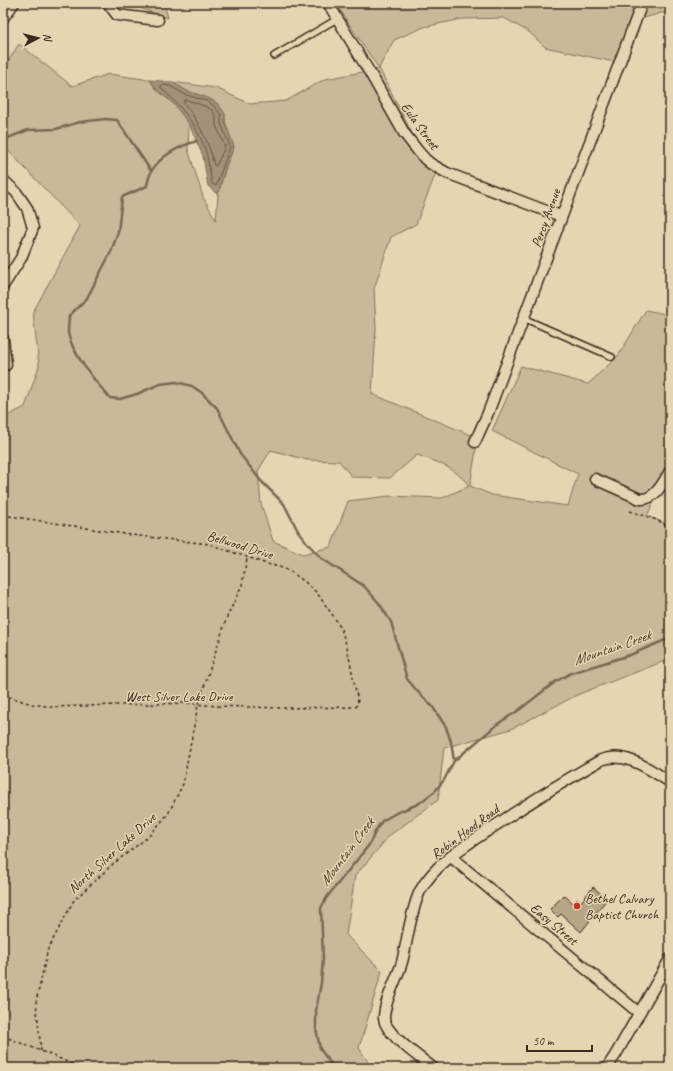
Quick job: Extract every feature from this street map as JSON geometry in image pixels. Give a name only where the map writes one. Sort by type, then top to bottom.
[{"type":"street","points":[[3,18],[14,3]]},
{"type":"street","points":[[108,3],[117,16],[158,20]]},
{"type":"street","name":"Eula Street","points":[[328,3],[404,133],[424,158],[447,174],[562,216]]},
{"type":"street","name":"Percy Avenue","points":[[475,442],[488,413],[642,3]]},
{"type":"street","points":[[3,180],[16,192],[27,208],[33,228],[21,258],[3,286]]},
{"type":"street","points":[[3,339],[6,365]]},
{"type":"street","points":[[595,479],[645,499],[649,498],[655,493],[670,471]]},
{"type":"street","name":"Robin Hood Road","points":[[433,1068],[393,1035],[386,1025],[384,1017],[389,997],[400,967],[415,905],[426,882],[439,867],[451,857],[508,817],[568,779],[608,757],[618,756],[626,758],[643,765],[670,782]]},
{"type":"street","name":"Easy Street","points":[[451,857],[639,1013]]},
{"type":"street","points":[[607,1068],[623,1043],[670,959]]},
{"type":"lane","points":[[274,56],[336,19]]},
{"type":"lane","points":[[523,318],[612,357]]},
{"type":"path","points":[[630,511],[654,519],[670,527]]},
{"type":"path","name":"Bellwood Drive","points":[[3,514],[131,535],[209,544],[292,572],[305,582],[323,601],[336,620],[344,637],[358,699],[356,707]]},
{"type":"path","name":"North Silver Lake Drive","points":[[41,1051],[36,1002],[48,949],[74,900],[113,864],[148,838],[168,814],[183,784],[198,705],[227,617],[242,584],[247,557]]},
{"type":"path","name":"West Silver Lake Drive","points":[[3,695],[32,704],[51,707],[170,704],[282,708],[356,707]]},
{"type":"path","points":[[3,1036],[81,1068]]},
{"type":"shaded area","points":[[126,3],[164,3],[168,18]]},
{"type":"shaded area","points":[[368,3],[670,3],[670,13],[661,13],[631,22],[614,62],[545,47],[529,32],[504,18],[462,19],[424,27],[394,40],[379,68],[418,145],[439,165],[416,224],[391,237],[374,289],[376,329],[372,394],[478,438],[470,486],[492,495],[568,506],[578,474],[492,431],[521,366],[588,384],[618,356],[646,310],[670,315],[670,468],[647,516],[670,525],[670,659],[579,694],[511,729],[444,748],[438,800],[390,835],[355,876],[346,935],[382,971],[359,1048],[372,1068],[3,1068],[3,417],[25,407],[39,366],[33,312],[80,226],[3,145],[3,69],[19,44],[72,86],[109,74],[150,80],[156,89],[174,104],[189,124],[188,149],[203,197],[216,220],[218,195],[226,166],[234,147],[225,122],[225,114],[218,104],[208,98],[187,91],[172,82],[216,88],[250,104],[286,101],[325,79],[379,69],[338,7]],"holes":[[[271,450],[307,460],[339,461],[352,477],[390,478],[417,455],[446,466],[464,480],[469,486],[442,498],[389,496],[348,501],[331,547],[303,554],[273,541],[261,504],[258,471]]]},
{"type":"water","points":[[150,80],[172,82],[187,91],[208,98],[218,104],[225,114],[225,122],[234,147],[226,166],[218,195],[208,186],[203,156],[189,124],[174,104],[156,89]]},
{"type":"building","name":"Bethel Calvary Baptist Church","points":[[593,887],[607,899],[581,932],[561,914],[558,917],[550,909],[564,895],[574,904],[577,899],[581,902]]},
{"type":"waterway","points":[[3,140],[28,130],[56,129],[80,122],[106,119],[117,120],[151,171]]},
{"type":"waterway","points":[[197,141],[178,148],[166,156],[152,170],[147,186],[122,197],[118,232],[111,252],[87,298],[69,316],[68,332],[70,340],[85,367],[110,398],[120,399],[137,394],[160,384],[176,382],[192,386],[202,393],[217,408],[240,454],[261,481],[284,504],[298,531],[308,544],[321,558],[364,586],[379,603],[391,622],[407,679],[432,706],[446,727],[451,742],[454,761]]},
{"type":"waterway","name":"Mountain Creek","points":[[334,1068],[320,1049],[316,1028],[316,1010],[321,983],[323,959],[321,908],[327,897],[369,845],[382,821],[396,813],[418,804],[434,792],[444,780],[454,761],[499,723],[519,710],[555,682],[571,673],[630,655],[670,638]]},
{"type":"place","name":"Bethel Calvary Baptist Church","points":[[577,906]]}]
